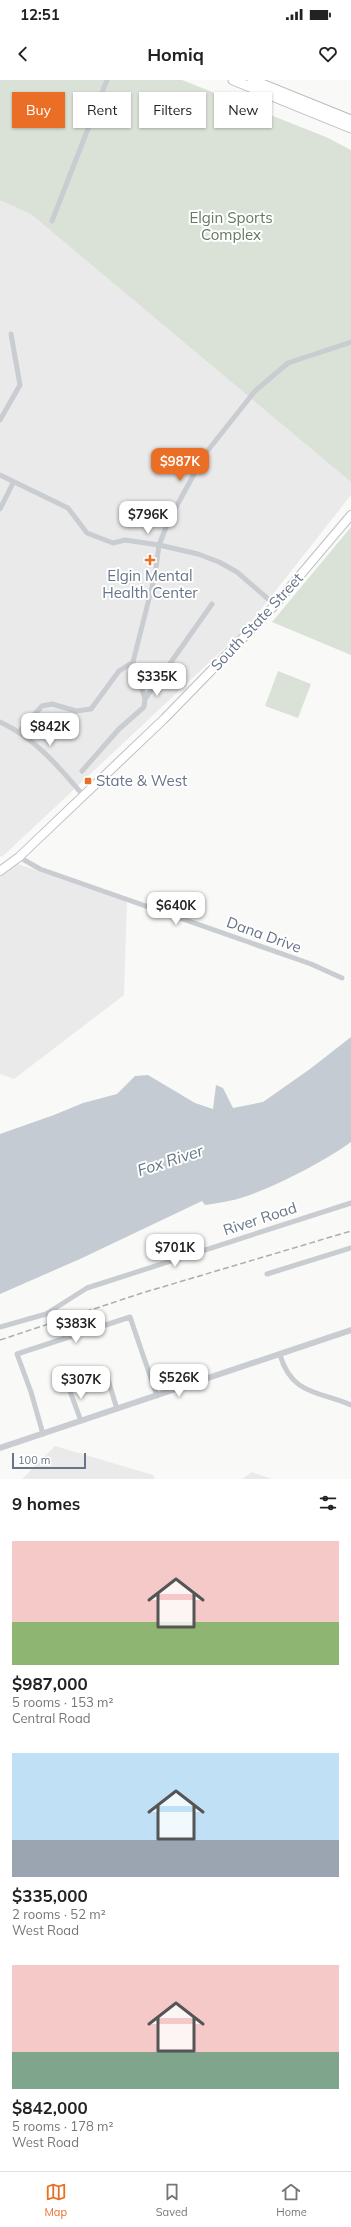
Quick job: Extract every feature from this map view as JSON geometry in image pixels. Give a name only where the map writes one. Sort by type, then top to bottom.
[{"type":"highway","points":[[233,80],[326,118],[351,130]]},
{"type":"highway","points":[[253,80],[351,114]]},
{"type":"highway","points":[[253,80],[351,120]]},
{"type":"main road","name":"South State Street","points":[[0,871],[19,857],[83,794],[164,719],[275,605],[351,515]]},
{"type":"street","points":[[52,220],[107,80]]},
{"type":"street","points":[[0,420],[20,384],[11,334]]},
{"type":"street","points":[[82,771],[119,729],[144,707],[145,699],[133,662],[156,575],[159,545],[169,520],[205,454],[255,391],[288,363],[351,342]]},
{"type":"street","points":[[0,475],[13,483],[45,495],[68,508],[87,533],[112,543],[125,540],[159,545],[198,554],[237,572],[275,605]]},
{"type":"street","points":[[0,510],[13,483]]},
{"type":"street","points":[[145,699],[212,604]]},
{"type":"street","points":[[20,731],[42,706],[52,704],[76,711],[90,708],[120,672],[133,662]]},
{"type":"street","points":[[0,722],[20,731],[36,745],[83,794]]},
{"type":"street","name":"Dana Drive","points":[[19,857],[40,869],[311,964],[342,978]]},
{"type":"street","name":"River Road","points":[[0,1327],[46,1314],[87,1288],[351,1203]]},
{"type":"street","points":[[267,1274],[351,1248]]},
{"type":"street","points":[[43,1434],[31,1392],[17,1354],[130,1317],[156,1396]]},
{"type":"street","points":[[0,1448],[351,1330]]},
{"type":"street","points":[[280,1355],[286,1371],[300,1386],[312,1393],[351,1405]]},
{"type":"street","points":[[105,1370],[117,1409]]},
{"type":"street","points":[[67,1383],[81,1421]]},
{"type":"shaded area","name":"Elgin Mental Health Center","points":[[0,199],[52,221],[351,482],[351,495],[248,626],[2,857],[0,856]]},
{"type":"shaded area","points":[[15,863],[127,901],[124,995],[14,1079],[0,1074],[0,872]]},
{"type":"shaded area","points":[[55,1446],[153,1475],[155,1479],[22,1479]]},
{"type":"shaded area","points":[[252,1472],[272,1479],[242,1479]]},
{"type":"green space","name":"Elgin Sports Complex","points":[[0,80],[182,80],[214,93],[214,128],[272,128],[272,116],[326,137],[351,150],[351,482],[31,214],[0,200]]},
{"type":"green space","points":[[351,527],[351,655],[272,622]]},
{"type":"green space","points":[[278,671],[311,684],[298,718],[265,706]]},
{"type":"water","name":"Fox River","points":[[351,1037],[351,1142],[314,1165],[271,1187],[230,1201],[205,1205],[202,1201],[80,1259],[0,1294],[0,1134],[83,1103],[117,1094],[135,1076],[148,1075],[195,1103],[213,1109],[216,1085],[223,1088],[233,1108],[263,1102],[310,1069]]},
{"type":"railway","points":[[0,1340],[142,1293],[351,1231]]},
{"type":"place","name":"Elgin Mental Health Center","points":[[150,560]]},
{"type":"place","name":"State & West","points":[[88,781]]}]
